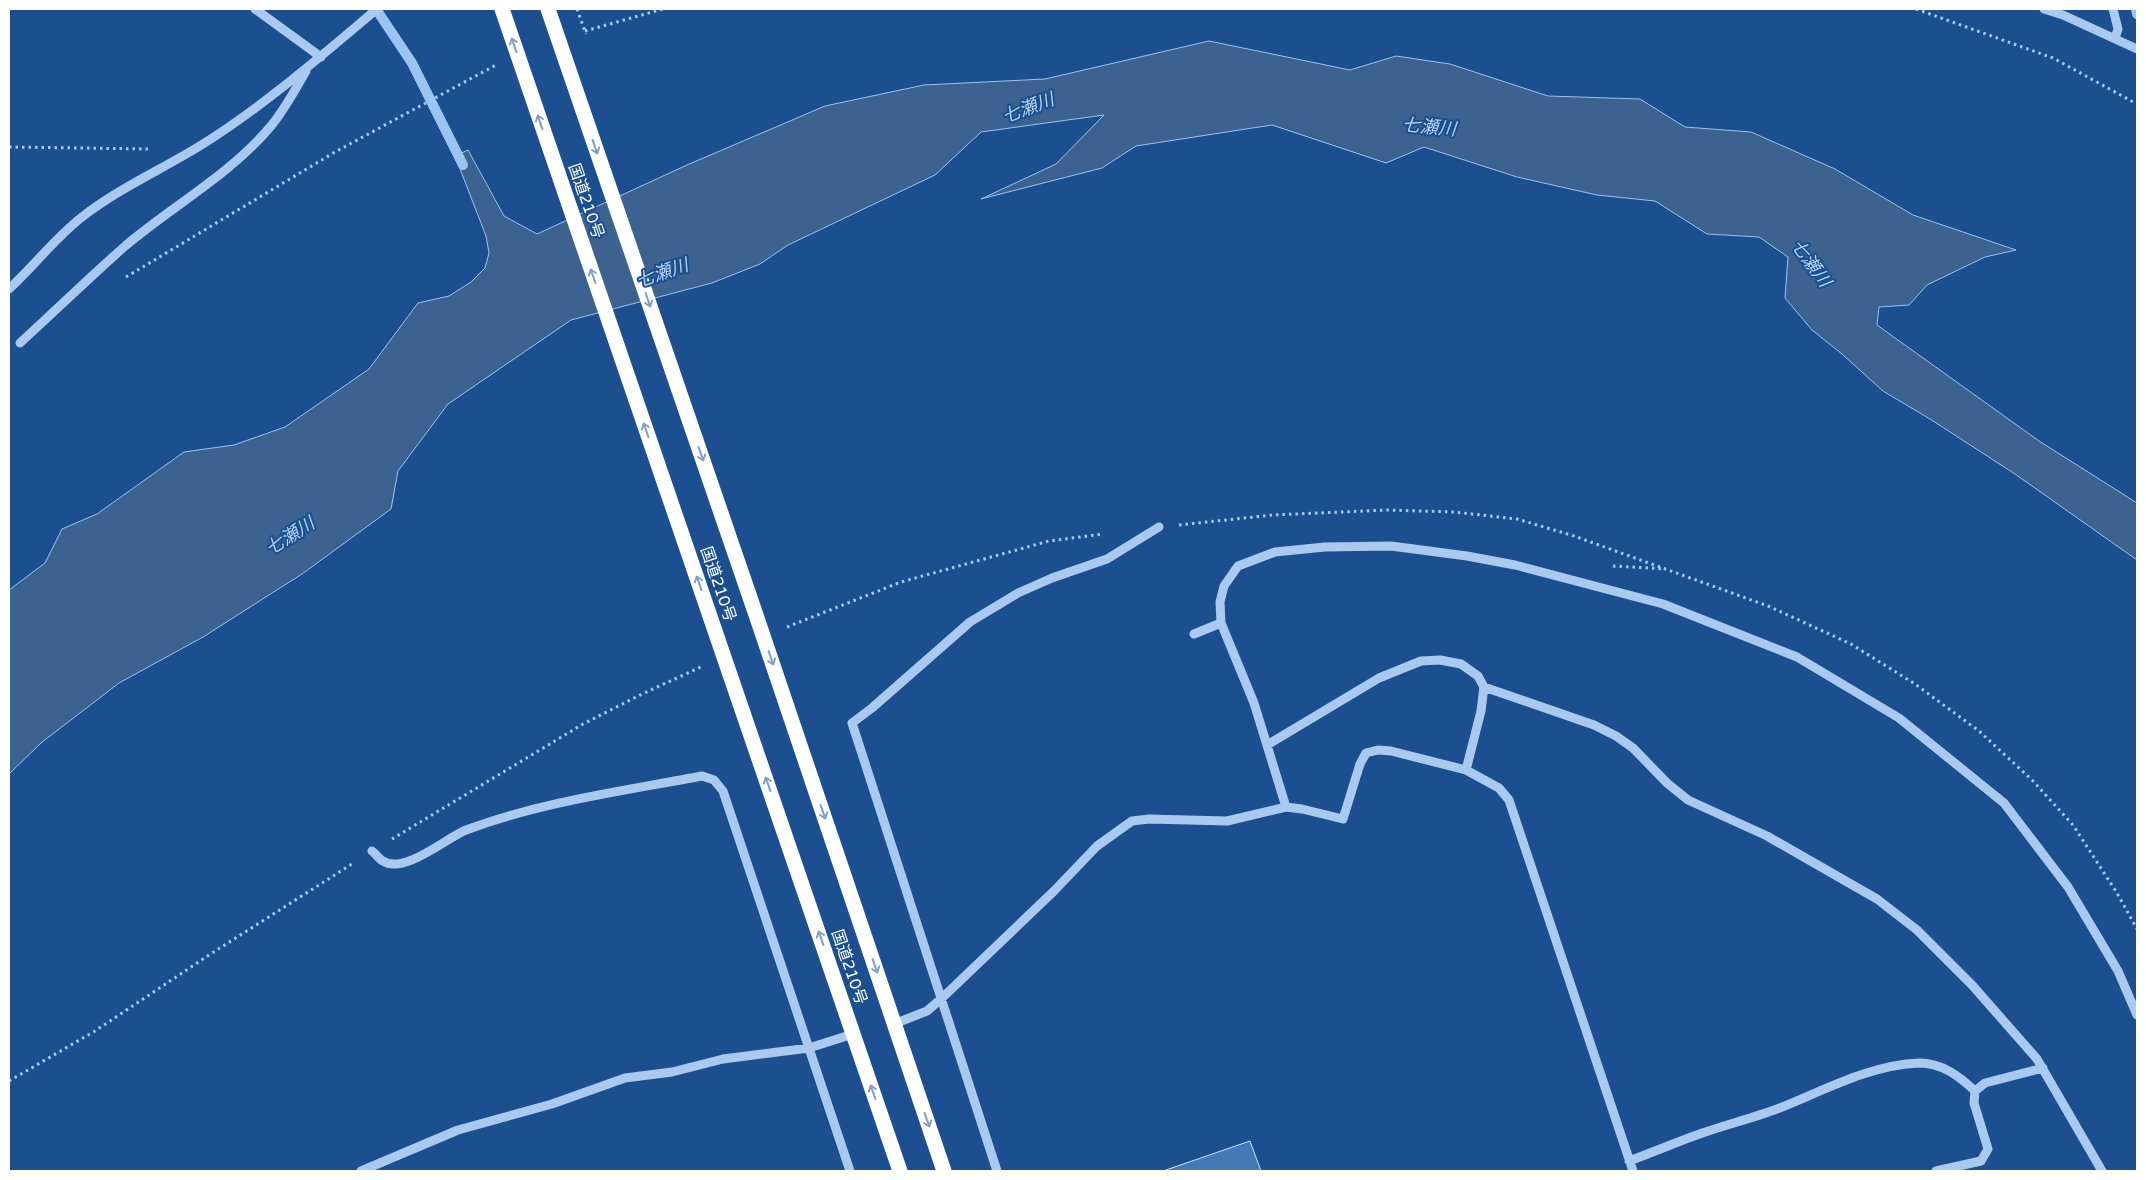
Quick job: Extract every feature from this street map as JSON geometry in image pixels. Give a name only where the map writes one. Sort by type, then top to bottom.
[{"type":"highway","name":"国道210号","points":[[502,9],[900,1171]]},
{"type":"highway","name":"国道210号","points":[[548,9],[944,1171]]},
{"type":"street","points":[[255,9],[321,56]]},
{"type":"street","points":[[9,289],[62,234],[88,213],[127,187],[194,149],[255,109],[307,69],[377,9]]},
{"type":"street","points":[[2044,9],[2137,49]]},
{"type":"street","points":[[2113,9],[2118,30],[2115,38]]},
{"type":"street","points":[[20,343],[124,247],[222,174],[246,152],[271,126],[291,98],[307,69]]},
{"type":"street","points":[[997,1171],[852,723],[977,618],[1018,593],[1044,581],[1107,559],[1159,527]]},
{"type":"street","points":[[1286,807],[1254,703],[1221,623],[1220,602],[1224,586],[1238,566],[1275,552],[1325,547],[1391,546],[1467,556],[1515,566],[1663,604],[1797,657],[1899,718],[2004,803],[2068,887],[2118,971],[2137,1015]]},
{"type":"street","points":[[1194,634],[1221,623]]},
{"type":"street","points":[[1267,745],[1380,678],[1421,660],[1440,660],[1461,664],[1478,676],[1484,687],[1482,711],[1466,770]]},
{"type":"street","points":[[1484,687],[1586,722],[1616,736],[1633,748],[1667,783],[1688,800],[1768,836],[1877,899],[1917,930],[1972,985],[2027,1047],[2043,1068],[2102,1171]]},
{"type":"street","points":[[894,1024],[927,1010],[941,999],[1054,891],[1097,846],[1132,821],[1227,821],[1286,807],[1343,818],[1360,764],[1366,753],[1378,750],[1391,751],[1466,770],[1499,788],[1509,800],[1633,1171]]},
{"type":"street","points":[[372,851],[384,862],[397,864],[417,858],[461,832],[515,814],[702,776],[714,780],[723,791],[850,1171]]},
{"type":"street","points":[[361,1171],[377,1168],[458,1130],[552,1104],[625,1078],[672,1072],[723,1060],[808,1048],[853,1034]]},
{"type":"street","points":[[1630,1161],[1694,1136],[1776,1109],[1848,1079],[1889,1068],[1919,1063],[1944,1067],[1975,1091]]},
{"type":"street","points":[[1936,1171],[1982,1161],[1988,1148],[1974,1103],[1975,1091],[1985,1083],[2043,1068]]},
{"type":"path","points":[[585,31],[663,9]]},
{"type":"path","points":[[1916,9],[2053,58],[2137,104]]},
{"type":"path","points":[[125,278],[335,152],[496,65]]},
{"type":"path","points":[[9,147],[194,149]]},
{"type":"path","points":[[1159,527],[1273,515],[1387,510],[1454,512],[1518,519],[1583,539],[1768,606],[1851,644],[1916,684],[1979,731],[2032,780],[2073,825],[2117,893],[2137,929]]},
{"type":"path","points":[[787,626],[900,582],[1049,541],[1104,534]]},
{"type":"path","points":[[9,1081],[95,1031],[209,955],[432,813],[583,724],[642,694],[703,667]]},
{"type":"water","name":"七瀬川","points":[[1209,41],[1350,70],[1396,56],[1450,64],[1548,96],[1640,99],[1685,127],[1751,132],[1835,169],[1913,215],[2016,250],[1985,257],[1927,285],[1909,305],[1879,307],[1877,325],[2039,441],[2137,503],[2137,560],[2015,474],[1883,391],[1812,330],[1785,298],[1788,257],[1759,237],[1707,234],[1655,201],[1597,195],[1517,177],[1424,147],[1386,163],[1272,125],[1136,146],[1102,168],[981,199],[1056,164],[1104,115],[981,132],[935,175],[788,245],[760,264],[712,283],[571,320],[448,404],[398,471],[391,509],[302,574],[203,637],[119,683],[41,743],[9,774],[9,590],[45,563],[62,529],[97,514],[184,452],[234,445],[285,427],[369,369],[418,303],[449,296],[471,282],[485,268],[489,253],[486,236],[455,156],[468,150],[504,216],[537,234],[687,165],[825,106],[924,85],[1045,79]]},
{"type":"building","points":[[1250,1141],[1261,1171],[1163,1171]]},
{"type":"waterway","points":[[376,9],[412,63],[463,165]]},
{"type":"waterway","points":[[2136,9],[2137,14]]}]
